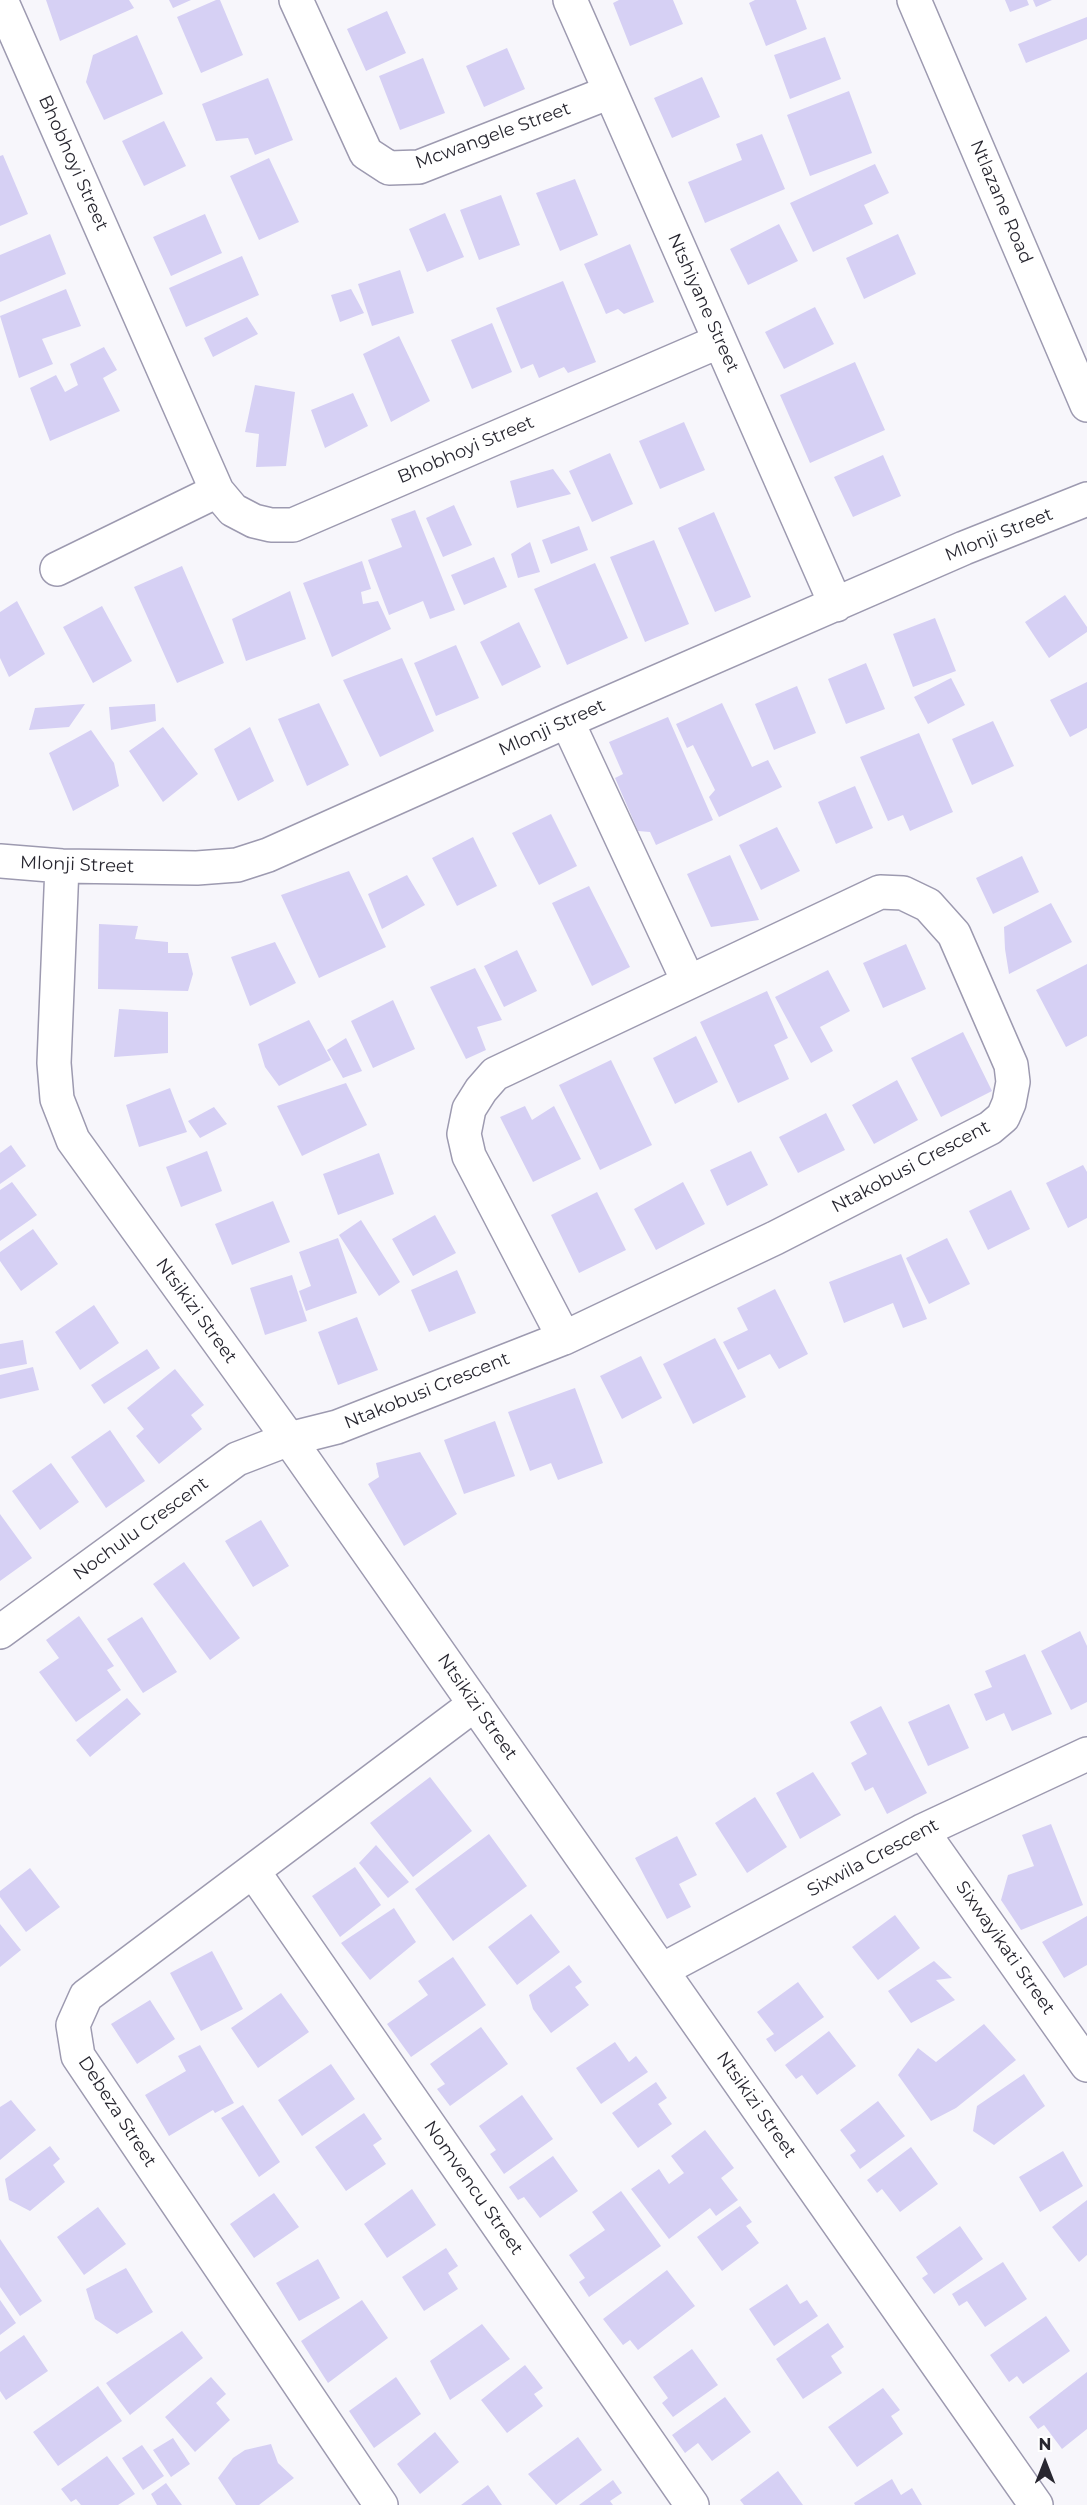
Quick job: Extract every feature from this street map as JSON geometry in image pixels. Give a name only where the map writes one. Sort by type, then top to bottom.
[{"type":"street","name":"Bhobhoyi Street","points":[[2,0],[217,491],[233,510],[254,521],[271,525],[293,525],[720,341]]},
{"type":"street","name":"Mcwangele Street","points":[[296,0],[366,153],[389,168],[419,167],[610,92]]},
{"type":"street","name":"Ntshiyane Street","points":[[570,0],[836,605]]},
{"type":"street","name":"Ntlazane Road","points":[[914,0],[1087,405]]},
{"type":"street","points":[[57,569],[217,491]]},
{"type":"street","name":"Mlonji Street","points":[[0,861],[62,866],[197,868],[237,865],[268,855],[567,721],[964,548],[1087,499]]},
{"type":"street","points":[[567,721],[688,981]]},
{"type":"street","name":"Ntsikizi Street","points":[[62,866],[54,1063],[57,1099],[73,1140],[289,1439],[1036,2505]]},
{"type":"street","name":"Ntakobusi Crescent","points":[[289,1439],[337,1427],[564,1338],[775,1238],[990,1128],[1003,1117],[1009,1103],[1013,1082],[1011,1065],[954,934],[928,905],[903,893],[880,892],[495,1074],[481,1090],[469,1108],[464,1134],[469,1156],[564,1338]]},
{"type":"street","name":"Nochulu Crescent","points":[[0,1632],[237,1459],[289,1439]]},
{"type":"street","name":"Debeza Street","points":[[381,2505],[78,2056],[73,2025],[86,1996],[475,1704]]},
{"type":"street","name":"Sixwila Crescent","points":[[662,1970],[922,1831],[1087,1754]]},
{"type":"street","name":"Sixwayikati Street","points":[[922,1831],[1076,2026],[1087,2065]]},
{"type":"street","name":"Nomvencu Street","points":[[253,1871],[693,2505]]},
{"type":"building","points":[[46,0],[129,0],[134,8],[60,41]]},
{"type":"building","points":[[169,0],[191,0],[173,8]]},
{"type":"building","points":[[220,0],[243,55],[201,73],[177,17]]},
{"type":"building","points":[[619,0],[673,0],[683,24],[630,46],[613,3]]},
{"type":"building","points":[[755,0],[796,0],[807,29],[766,46],[749,3]]},
{"type":"building","points":[[1005,0],[1027,0],[1029,5],[1010,12]]},
{"type":"building","points":[[1033,0],[1052,0],[1036,7]]},
{"type":"building","points":[[387,11],[406,53],[366,71],[347,29]]},
{"type":"building","points":[[1087,17],[1087,39],[1026,63],[1018,44]]},
{"type":"building","points":[[137,35],[163,94],[104,120],[86,82],[93,55]]},
{"type":"building","points":[[825,37],[841,79],[790,99],[774,55]]},
{"type":"building","points":[[507,48],[525,89],[484,107],[466,66]]},
{"type":"building","points":[[423,58],[445,113],[400,130],[379,76]]},
{"type":"building","points":[[702,77],[720,117],[672,138],[654,98]]},
{"type":"building","points":[[268,78],[293,140],[255,155],[248,138],[216,141],[202,104]]},
{"type":"building","points":[[849,91],[872,153],[810,176],[787,115]]},
{"type":"building","points":[[164,121],[186,166],[144,186],[122,141]]},
{"type":"building","points":[[762,134],[785,189],[705,223],[688,182],[742,160],[736,144]]},
{"type":"building","points":[[3,155],[28,214],[0,226],[0,156]]},
{"type":"building","points":[[269,158],[299,222],[259,240],[230,176]]},
{"type":"building","points":[[875,164],[889,193],[864,205],[873,224],[813,252],[790,203]]},
{"type":"building","points":[[575,179],[598,235],[560,251],[536,193]]},
{"type":"building","points":[[501,195],[520,245],[479,260],[460,210]]},
{"type":"building","points":[[445,213],[464,257],[427,272],[409,229]]},
{"type":"building","points":[[205,214],[222,253],[171,276],[153,237]]},
{"type":"building","points":[[779,224],[798,261],[748,285],[730,249]]},
{"type":"building","points":[[50,234],[66,274],[0,302],[0,255]]},
{"type":"building","points":[[898,234],[916,274],[864,299],[846,258]]},
{"type":"building","points":[[630,244],[654,302],[624,314],[618,309],[606,314],[584,264]]},
{"type":"building","points":[[242,256],[259,295],[186,327],[169,288]]},
{"type":"building","points":[[400,270],[414,313],[372,326],[358,284]]},
{"type":"building","points":[[563,281],[596,362],[568,373],[564,367],[539,378],[533,364],[521,369],[496,308]]},
{"type":"building","points":[[66,289],[81,326],[42,339],[53,364],[19,378],[0,316]]},
{"type":"building","points":[[351,289],[364,313],[340,322],[331,295]]},
{"type":"building","points":[[815,307],[834,344],[784,369],[765,332]]},
{"type":"building","points":[[247,317],[258,334],[213,357],[204,338]]},
{"type":"building","points":[[492,323],[512,372],[472,389],[451,340]]},
{"type":"building","points":[[399,336],[430,401],[391,422],[363,354]]},
{"type":"building","points":[[104,347],[117,370],[103,378],[120,411],[50,441],[30,388],[56,375],[65,392],[78,385],[70,364]]},
{"type":"building","points":[[855,362],[885,430],[810,463],[780,395]]},
{"type":"building","points":[[255,385],[295,392],[286,466],[256,467],[259,434],[245,432]]},
{"type":"building","points":[[353,393],[368,426],[325,448],[311,410]]},
{"type":"building","points":[[684,422],[705,470],[660,489],[639,441]]},
{"type":"building","points":[[610,453],[633,504],[592,522],[569,471]]},
{"type":"building","points":[[883,455],[901,496],[853,517],[834,477]]},
{"type":"building","points":[[553,469],[571,494],[517,508],[510,481]]},
{"type":"building","points":[[454,505],[472,545],[443,557],[426,518]]},
{"type":"building","points":[[415,510],[455,610],[430,619],[423,601],[389,615],[368,560],[402,547],[391,519]]},
{"type":"building","points":[[714,512],[751,597],[715,612],[678,528]]},
{"type":"building","points":[[579,526],[588,550],[551,564],[542,540]]},
{"type":"building","points":[[654,540],[689,624],[645,642],[610,557]]},
{"type":"building","points":[[530,542],[540,572],[518,578],[511,554]]},
{"type":"building","points":[[494,557],[507,587],[464,605],[451,575]]},
{"type":"building","points":[[362,561],[371,589],[361,592],[363,604],[378,601],[391,629],[332,657],[303,583]]},
{"type":"building","points":[[595,563],[628,638],[567,665],[534,589]]},
{"type":"building","points":[[182,566],[224,663],[177,683],[134,587]]},
{"type":"building","points":[[290,591],[306,639],[246,661],[232,619]]},
{"type":"building","points":[[1065,595],[1087,627],[1087,632],[1049,658],[1025,622]]},
{"type":"building","points":[[17,601],[45,654],[9,677],[0,658],[0,612]]},
{"type":"building","points":[[102,606],[132,661],[93,683],[63,627]]},
{"type":"building","points":[[935,618],[956,671],[913,687],[893,634]]},
{"type":"building","points":[[519,622],[541,667],[502,686],[480,642]]},
{"type":"building","points":[[456,645],[479,698],[436,716],[414,663]]},
{"type":"building","points":[[402,658],[434,731],[380,757],[343,680]]},
{"type":"building","points":[[866,663],[885,709],[846,724],[828,679]]},
{"type":"building","points":[[951,678],[965,705],[928,724],[914,697]]},
{"type":"building","points":[[1087,682],[1087,728],[1070,737],[1050,700]]},
{"type":"building","points":[[797,686],[816,733],[774,750],[755,704]]},
{"type":"building","points":[[319,703],[349,765],[307,786],[278,719]]},
{"type":"building","points":[[722,703],[752,767],[768,760],[782,787],[719,817],[709,797],[715,790],[693,745],[687,748],[676,724]]},
{"type":"building","points":[[85,704],[69,727],[29,730],[35,708]]},
{"type":"building","points":[[155,704],[156,721],[111,730],[109,707]]},
{"type":"building","points":[[668,717],[713,820],[656,845],[650,832],[638,831],[615,778],[623,774],[609,742]]},
{"type":"building","points":[[993,721],[1014,766],[972,785],[952,739]]},
{"type":"building","points":[[163,727],[198,774],[163,802],[129,751]]},
{"type":"building","points":[[250,727],[274,781],[238,801],[214,749]]},
{"type":"building","points":[[91,730],[114,763],[119,786],[73,811],[49,753]]},
{"type":"building","points":[[919,733],[953,812],[910,831],[903,815],[888,821],[860,757]]},
{"type":"building","points":[[855,786],[873,828],[836,844],[818,802]]},
{"type":"building","points":[[551,814],[577,866],[539,885],[512,833]]},
{"type":"building","points":[[777,827],[800,871],[761,890],[739,845]]},
{"type":"building","points":[[473,837],[497,886],[457,906],[432,858]]},
{"type":"building","points":[[730,855],[759,920],[711,927],[687,874]]},
{"type":"building","points":[[1022,856],[1039,892],[993,914],[976,878]]},
{"type":"building","points":[[349,871],[386,947],[319,978],[281,895]]},
{"type":"building","points":[[407,875],[425,905],[382,929],[368,894]]},
{"type":"building","points":[[589,886],[630,967],[592,986],[552,903]]},
{"type":"building","points":[[1051,903],[1072,942],[1009,974],[1004,927]]},
{"type":"building","points":[[99,924],[138,926],[135,939],[168,942],[168,953],[188,953],[193,974],[188,991],[98,989]]},
{"type":"building","points":[[275,942],[296,983],[250,1006],[231,957]]},
{"type":"building","points":[[906,944],[926,989],[883,1008],[863,963]]},
{"type":"building","points":[[517,950],[537,991],[504,1007],[484,966]]},
{"type":"building","points":[[1087,964],[1087,1036],[1066,1047],[1036,990]]},
{"type":"building","points":[[475,968],[502,1020],[477,1027],[486,1050],[466,1059],[430,987]]},
{"type":"building","points":[[828,970],[850,1011],[820,1027],[833,1051],[811,1063],[775,997]]},
{"type":"building","points":[[767,991],[788,1038],[774,1045],[789,1079],[738,1103],[700,1022]]},
{"type":"building","points":[[393,1000],[415,1049],[373,1068],[351,1021]]},
{"type":"building","points":[[119,1009],[168,1012],[168,1053],[114,1057]]},
{"type":"building","points":[[309,1020],[331,1060],[279,1086],[265,1067],[258,1044]]},
{"type":"building","points":[[963,1032],[992,1091],[941,1117],[911,1058]]},
{"type":"building","points":[[696,1036],[718,1082],[675,1104],[653,1058]]},
{"type":"building","points":[[346,1038],[362,1071],[343,1078],[327,1050]]},
{"type":"building","points":[[611,1060],[652,1145],[600,1170],[559,1085]]},
{"type":"building","points":[[897,1080],[918,1120],[874,1144],[852,1105]]},
{"type":"building","points":[[346,1083],[367,1125],[302,1156],[277,1106]]},
{"type":"building","points":[[170,1088],[187,1132],[139,1147],[126,1105]]},
{"type":"building","points":[[525,1106],[532,1120],[554,1106],[581,1159],[533,1182],[500,1117]]},
{"type":"building","points":[[214,1107],[227,1124],[200,1138],[188,1121]]},
{"type":"building","points":[[826,1113],[845,1150],[798,1173],[779,1137]]},
{"type":"building","points":[[11,1145],[26,1166],[0,1184],[0,1153]]},
{"type":"building","points":[[207,1151],[222,1191],[181,1207],[166,1167]]},
{"type":"building","points":[[751,1151],[768,1185],[727,1206],[710,1170]]},
{"type":"building","points":[[379,1153],[394,1194],[338,1215],[323,1174]]},
{"type":"building","points":[[1083,1165],[1087,1172],[1087,1218],[1068,1228],[1046,1183]]},
{"type":"building","points":[[12,1182],[37,1215],[0,1241],[0,1190]]},
{"type":"building","points":[[683,1182],[705,1224],[656,1250],[634,1209]]},
{"type":"building","points":[[1011,1190],[1030,1229],[988,1250],[969,1211]]},
{"type":"building","points":[[597,1192],[626,1250],[579,1273],[551,1215]]},
{"type":"building","points":[[273,1201],[290,1242],[232,1265],[215,1224]]},
{"type":"building","points":[[435,1215],[456,1253],[413,1276],[392,1239]]},
{"type":"building","points":[[361,1220],[400,1282],[379,1296],[339,1235]]},
{"type":"building","points":[[33,1229],[58,1264],[21,1291],[0,1261],[0,1252]]},
{"type":"building","points":[[338,1238],[357,1293],[306,1311],[299,1291],[311,1286],[299,1252]]},
{"type":"building","points":[[947,1238],[970,1284],[929,1304],[906,1258]]},
{"type":"building","points":[[901,1254],[927,1319],[903,1328],[893,1303],[844,1323],[829,1282]]},
{"type":"building","points":[[457,1270],[476,1313],[429,1332],[411,1290]]},
{"type":"building","points":[[292,1275],[307,1321],[265,1335],[250,1288]]},
{"type":"building","points":[[775,1289],[808,1354],[779,1369],[770,1354],[738,1370],[723,1342],[748,1330],[737,1308]]},
{"type":"building","points":[[94,1305],[119,1343],[80,1370],[55,1332]]},
{"type":"building","points":[[357,1317],[378,1370],[338,1385],[318,1332]]},
{"type":"building","points":[[715,1338],[746,1397],[693,1424],[663,1364]]},
{"type":"building","points":[[23,1340],[27,1364],[0,1369],[0,1344]]},
{"type":"building","points":[[147,1349],[160,1368],[104,1404],[91,1385]]},
{"type":"building","points":[[641,1356],[662,1398],[622,1419],[600,1376]]},
{"type":"building","points":[[33,1367],[39,1390],[0,1399],[0,1375]]},
{"type":"building","points":[[175,1369],[204,1405],[191,1415],[202,1429],[159,1464],[136,1436],[144,1429],[127,1408]]},
{"type":"building","points":[[575,1388],[603,1463],[558,1480],[551,1463],[530,1471],[508,1412]]},
{"type":"building","points":[[495,1421],[515,1476],[464,1494],[444,1440]]},
{"type":"building","points":[[110,1430],[145,1481],[106,1508],[71,1457]]},
{"type":"building","points":[[420,1452],[457,1514],[404,1546],[368,1484],[379,1477],[376,1463]]},
{"type":"building","points":[[51,1463],[79,1502],[40,1530],[12,1491]]},
{"type":"building","points":[[0,1514],[32,1558],[0,1581]]},
{"type":"building","points":[[261,1520],[289,1566],[253,1587],[225,1541]]},
{"type":"building","points":[[184,1562],[240,1638],[210,1660],[153,1584]]},
{"type":"building","points":[[79,1616],[114,1666],[107,1670],[121,1690],[76,1722],[39,1672],[59,1658],[46,1640]]},
{"type":"building","points":[[142,1617],[177,1672],[143,1693],[107,1639]]},
{"type":"building","points":[[1080,1631],[1087,1646],[1087,1702],[1071,1710],[1041,1651]]},
{"type":"building","points":[[1025,1654],[1052,1714],[1012,1731],[1004,1713],[986,1721],[974,1694],[992,1687],[985,1671]]},
{"type":"building","points":[[127,1698],[141,1714],[90,1757],[76,1740]]},
{"type":"building","points":[[949,1704],[969,1748],[928,1766],[908,1722]]},
{"type":"building","points":[[881,1706],[927,1793],[887,1814],[873,1787],[865,1791],[851,1763],[867,1754],[850,1722]]},
{"type":"building","points":[[813,1772],[841,1815],[800,1839],[776,1793]]},
{"type":"building","points":[[430,1777],[472,1831],[413,1877],[370,1823]]},
{"type":"building","points":[[755,1797],[787,1847],[747,1873],[715,1823]]},
{"type":"building","points":[[1051,1824],[1083,1905],[1021,1930],[1001,1900],[1008,1875],[1034,1866],[1022,1835]]},
{"type":"building","points":[[489,1834],[527,1886],[453,1941],[415,1889]]},
{"type":"building","points":[[677,1836],[697,1875],[679,1884],[691,1907],[667,1919],[635,1858]]},
{"type":"building","points":[[376,1845],[409,1882],[388,1898],[359,1863]]},
{"type":"building","points":[[355,1867],[381,1905],[340,1937],[312,1896]]},
{"type":"building","points":[[30,1868],[60,1907],[26,1932],[0,1897],[0,1891]]},
{"type":"building","points":[[394,1908],[416,1942],[370,1980],[341,1943]]},
{"type":"building","points":[[531,1914],[560,1952],[517,1985],[488,1947]]},
{"type":"building","points":[[895,1915],[920,1948],[878,1980],[852,1947]]},
{"type":"building","points":[[1087,1916],[1087,1965],[1064,1978],[1042,1942]]},
{"type":"building","points":[[0,1924],[21,1950],[0,1967]]},
{"type":"building","points":[[212,1951],[243,2009],[201,2031],[170,1973]]},
{"type":"building","points":[[453,1957],[486,2005],[411,2057],[387,2024],[428,1995],[418,1981]]},
{"type":"building","points":[[934,1961],[952,1978],[936,1980],[955,2000],[911,2023],[888,1991]]},
{"type":"building","points":[[569,1965],[582,1982],[575,1987],[589,2005],[551,2033],[533,2009],[529,1995]]},
{"type":"building","points":[[798,1982],[824,2017],[775,2052],[766,2039],[774,2034],[757,2012]]},
{"type":"building","points":[[281,1993],[309,2032],[258,2068],[231,2028]]},
{"type":"building","points":[[150,2000],[175,2039],[137,2064],[111,2024]]},
{"type":"building","points":[[984,2024],[1016,2060],[956,2108],[931,2121],[898,2075],[918,2048],[936,2062]]},
{"type":"building","points":[[481,2027],[508,2064],[450,2106],[437,2089],[445,2084],[430,2064]]},
{"type":"building","points":[[829,2031],[856,2066],[817,2095],[802,2075],[796,2079],[785,2065]]},
{"type":"building","points":[[615,2042],[629,2062],[636,2056],[648,2072],[601,2104],[576,2068]]},
{"type":"building","points":[[200,2045],[234,2103],[215,2113],[213,2110],[169,2136],[145,2095],[186,2071],[178,2056]]},
{"type":"building","points":[[331,2064],[355,2099],[302,2136],[278,2100]]},
{"type":"building","points":[[1024,2074],[1045,2106],[994,2145],[973,2131],[977,2106]]},
{"type":"building","points":[[656,2082],[667,2098],[658,2104],[672,2124],[638,2148],[612,2113]]},
{"type":"building","points":[[522,2095],[553,2139],[504,2174],[490,2154],[496,2150],[479,2126]]},
{"type":"building","points":[[11,2100],[36,2130],[0,2160],[0,2107]]},
{"type":"building","points":[[878,2101],[905,2136],[860,2169],[850,2155],[856,2151],[840,2130]]},
{"type":"building","points":[[243,2105],[280,2162],[259,2177],[221,2118]]},
{"type":"building","points":[[364,2113],[382,2139],[373,2145],[386,2164],[346,2191],[315,2147]]},
{"type":"building","points":[[705,2130],[734,2168],[721,2178],[738,2200],[716,2216],[710,2208],[669,2239],[631,2189],[659,2169],[669,2184],[684,2173],[671,2156]]},
{"type":"building","points":[[50,2146],[60,2159],[53,2165],[65,2182],[30,2211],[9,2200],[5,2179]]},
{"type":"building","points":[[911,2147],[938,2184],[900,2212],[882,2189],[877,2193],[867,2180]]},
{"type":"building","points":[[1063,2151],[1083,2186],[1040,2212],[1019,2177]]},
{"type":"building","points":[[553,2156],[578,2191],[540,2218],[524,2197],[518,2200],[509,2187]]},
{"type":"building","points":[[412,2189],[436,2225],[387,2258],[364,2224]]},
{"type":"building","points":[[621,2191],[661,2246],[589,2297],[579,2282],[585,2278],[569,2255],[605,2230],[592,2212]]},
{"type":"building","points":[[274,2193],[299,2227],[254,2258],[230,2224]]},
{"type":"building","points":[[1087,2200],[1087,2255],[1079,2262],[1052,2227]]},
{"type":"building","points":[[740,2206],[752,2222],[746,2226],[759,2243],[722,2271],[697,2237]]},
{"type":"building","points":[[98,2207],[126,2244],[84,2275],[57,2237]]},
{"type":"building","points":[[960,2226],[983,2259],[934,2294],[922,2278],[928,2274],[916,2257]]},
{"type":"building","points":[[0,2239],[42,2301],[20,2316],[0,2287]]},
{"type":"building","points":[[446,2248],[458,2266],[448,2273],[458,2289],[424,2311],[402,2277]]},
{"type":"building","points":[[318,2259],[340,2298],[299,2321],[276,2283]]},
{"type":"building","points":[[1003,2262],[1027,2299],[985,2327],[967,2301],[959,2306],[952,2294]]},
{"type":"building","points":[[126,2268],[153,2312],[117,2334],[95,2319],[86,2289]]},
{"type":"building","points":[[667,2270],[695,2306],[638,2350],[630,2340],[623,2345],[603,2319]]},
{"type":"building","points":[[787,2284],[800,2304],[807,2300],[818,2316],[774,2346],[749,2309]]},
{"type":"building","points":[[0,2300],[16,2323],[0,2335]]},
{"type":"building","points":[[362,2300],[388,2338],[328,2383],[301,2341]]},
{"type":"building","points":[[1046,2316],[1070,2351],[1023,2384],[1017,2376],[1009,2382],[990,2355]]},
{"type":"building","points":[[828,2323],[844,2347],[831,2356],[842,2373],[803,2399],[776,2359]]},
{"type":"building","points":[[482,2324],[510,2359],[450,2400],[430,2361]]},
{"type":"building","points":[[182,2331],[203,2358],[130,2415],[106,2383]]},
{"type":"building","points":[[24,2335],[48,2371],[6,2400],[0,2391],[0,2352]]},
{"type":"building","points":[[692,2349],[718,2385],[673,2417],[662,2403],[668,2398],[653,2377]]},
{"type":"building","points":[[525,2365],[543,2388],[534,2394],[543,2406],[507,2433],[481,2400]]},
{"type":"building","points":[[1087,2372],[1087,2429],[1062,2449],[1044,2425],[1038,2429],[1029,2417]]},
{"type":"building","points":[[211,2377],[226,2394],[216,2403],[230,2420],[195,2452],[165,2417]]},
{"type":"building","points":[[396,2377],[421,2414],[374,2448],[349,2411]]},
{"type":"building","points":[[98,2386],[122,2421],[58,2466],[33,2432]]},
{"type":"building","points":[[883,2388],[900,2410],[891,2416],[903,2434],[857,2467],[828,2427]]},
{"type":"building","points":[[725,2397],[751,2432],[712,2461],[698,2443],[685,2453],[672,2435]]},
{"type":"building","points":[[435,2432],[459,2462],[420,2494],[397,2464]]},
{"type":"building","points":[[578,2437],[602,2470],[556,2505],[528,2474]]},
{"type":"building","points":[[173,2438],[190,2464],[171,2477],[153,2450]]},
{"type":"building","points":[[271,2444],[278,2463],[294,2478],[259,2505],[236,2505],[218,2478],[233,2458],[245,2450]]},
{"type":"building","points":[[142,2445],[164,2476],[143,2490],[122,2458]]},
{"type":"building","points":[[107,2456],[135,2494],[118,2505],[81,2505],[76,2499],[71,2502],[61,2489]]},
{"type":"building","points":[[778,2471],[803,2505],[744,2505],[740,2500]]},
{"type":"building","points":[[892,2479],[901,2495],[912,2488],[922,2505],[855,2505],[854,2503]]},
{"type":"building","points":[[613,2480],[622,2493],[610,2501],[613,2505],[579,2505]]},
{"type":"building","points":[[166,2483],[182,2505],[157,2505],[151,2494]]},
{"type":"building","points":[[488,2485],[502,2505],[461,2505]]}]
